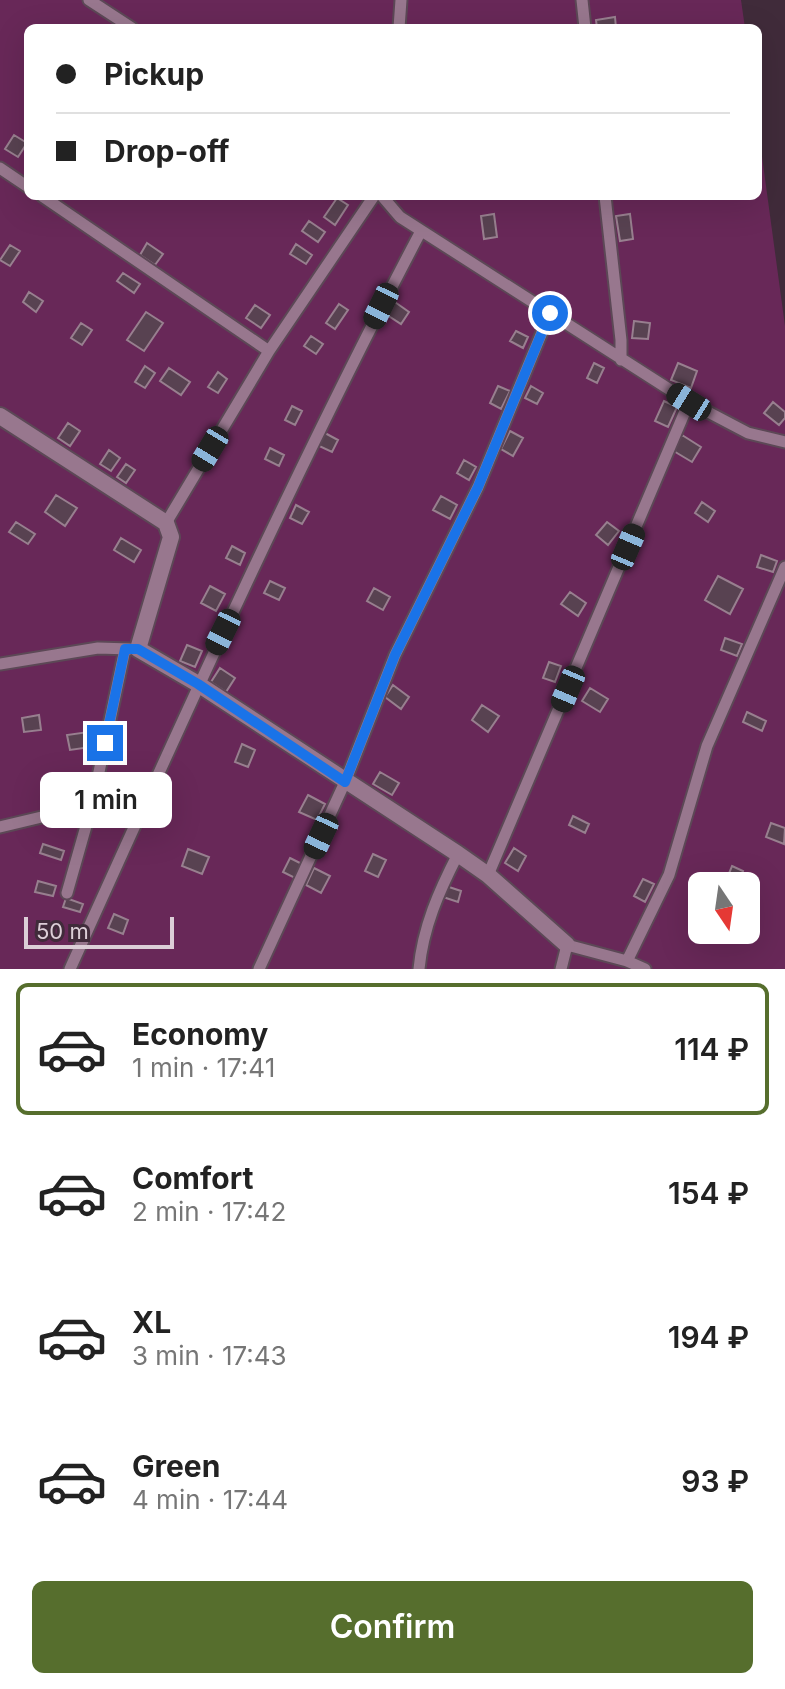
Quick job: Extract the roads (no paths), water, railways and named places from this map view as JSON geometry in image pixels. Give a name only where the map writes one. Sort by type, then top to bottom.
[{"type":"street","points":[[0,416],[166,523],[171,537],[131,649],[198,684],[458,854],[488,875],[567,945]]},
{"type":"lane","points":[[89,0],[126,24]]},
{"type":"lane","points":[[399,24],[401,0]]},
{"type":"lane","points":[[582,0],[585,24]]},
{"type":"lane","points":[[0,168],[24,184]]},
{"type":"lane","points":[[48,200],[269,351]]},
{"type":"lane","points":[[166,523],[269,351],[371,200]]},
{"type":"lane","points":[[385,200],[400,217],[421,231],[689,402],[748,433],[785,442]]},
{"type":"lane","points":[[605,200],[621,360]]},
{"type":"lane","points":[[70,969],[198,684],[381,306],[421,231]]},
{"type":"lane","points":[[259,969],[345,782],[395,655],[478,487],[550,313]]},
{"type":"lane","points":[[488,875],[689,402]]},
{"type":"lane","points":[[627,961],[669,875],[707,746],[785,567]]},
{"type":"lane","points":[[0,664],[98,648],[131,649],[67,893]]},
{"type":"lane","points":[[0,827],[92,805]]},
{"type":"lane","points":[[419,969],[421,948],[435,899],[458,854]]},
{"type":"lane","points":[[561,969],[567,945],[645,969]]}]
